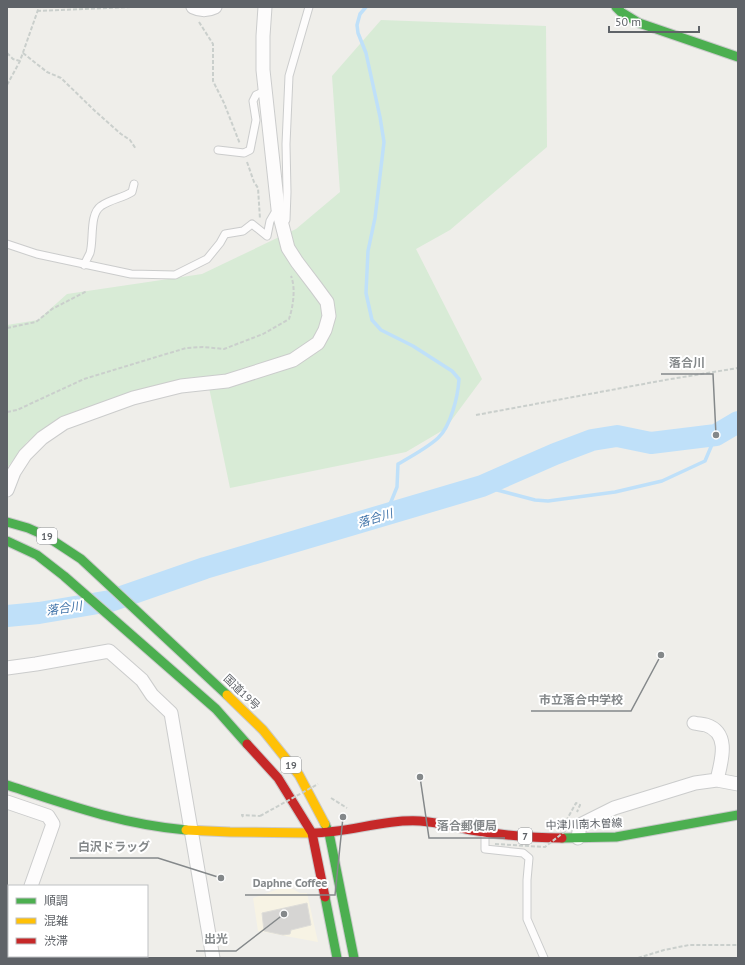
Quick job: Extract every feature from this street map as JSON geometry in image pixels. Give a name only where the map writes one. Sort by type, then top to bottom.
[{"type":"main road","points":[[616,7],[621,12],[639,23],[738,57]]},
{"type":"main road","name":"国道19号","points":[[7,522],[43,533],[81,559],[215,683],[263,730],[299,775],[329,833],[354,958]]},
{"type":"main road","name":"19","points":[[7,541],[37,555],[64,576],[127,633],[216,709],[278,778],[312,833],[337,958]]},
{"type":"main road","name":"中津川南木曽線","points":[[7,785],[104,816],[147,826],[266,834],[329,833],[396,822],[422,821],[485,832],[555,838],[616,837],[738,815]]},
{"type":"street","points":[[194,8],[210,10],[215,7]]},
{"type":"street","points":[[7,490],[14,472],[25,455],[42,438],[64,423],[133,398],[181,386],[227,381],[293,360],[318,343],[325,330],[329,316],[327,302],[288,248],[278,209],[263,70],[262,36],[265,7]]},
{"type":"street","points":[[7,668],[109,651],[142,680],[152,695],[171,713],[213,958]]},
{"type":"street","points":[[694,723],[706,725],[715,730],[721,737],[723,753],[717,780]]},
{"type":"street","points":[[578,838],[580,825],[614,808],[695,783],[717,780],[738,784]]},
{"type":"street","points":[[7,802],[48,816],[53,824],[31,885]]},
{"type":"lane","points":[[281,223],[286,220],[286,144],[289,76],[309,7]]},
{"type":"lane","points":[[218,150],[244,153],[250,150],[256,120],[253,101],[256,95],[265,91]]},
{"type":"lane","points":[[84,265],[90,253],[94,219],[100,207],[119,197],[127,196],[132,192],[134,184]]},
{"type":"lane","points":[[7,244],[37,254],[131,274],[175,274],[206,259],[220,243],[225,234],[243,231],[252,224],[267,236],[270,221],[278,209]]},
{"type":"lane","points":[[485,832],[484,849],[523,853],[529,858],[527,880],[528,919],[544,958]]},
{"type":"path","points":[[7,85],[20,61],[39,7]]},
{"type":"path","points":[[37,11],[132,7]]},
{"type":"path","points":[[194,8],[196,18],[213,44],[213,81],[224,103],[254,182],[258,188],[260,226],[267,236]]},
{"type":"path","points":[[7,53],[13,59],[20,61]]},
{"type":"path","points":[[23,53],[47,72],[61,78],[95,111],[130,140],[136,149]]},
{"type":"path","points":[[7,412],[17,410],[84,379],[186,348],[203,347],[224,349],[263,334],[289,319],[292,311],[293,294],[293,280],[291,274]]},
{"type":"path","points":[[7,328],[36,322],[52,309],[87,291]]},
{"type":"path","points":[[476,415],[738,368]]},
{"type":"path","points":[[255,818],[242,817],[242,815],[260,816],[318,784],[322,789]]},
{"type":"path","points":[[326,795],[347,808]]},
{"type":"path","points":[[495,844],[545,847],[573,825]]},
{"type":"path","points":[[638,958],[664,950],[689,945],[738,945]]},
{"type":"shaded area","points":[[287,886],[300,893],[307,893],[318,942],[258,931],[253,898]]},
{"type":"green space","points":[[381,20],[546,26],[547,147],[450,230],[416,249],[482,379],[445,429],[406,452],[230,488],[207,378],[49,426],[27,442],[7,468],[7,325],[38,320],[67,294],[202,274],[296,229],[340,192],[332,76]]},
{"type":"building","points":[[307,903],[311,925],[291,930],[290,934],[283,935],[264,931],[262,913]]},
{"type":"waterway","points":[[366,7],[360,14],[357,25],[358,33],[366,53],[384,142],[375,218],[368,251],[366,293],[372,320],[381,330],[413,346],[452,371],[459,379],[453,410],[443,433],[419,452],[398,464],[397,487],[386,514]]},
{"type":"waterway","name":"落合川","points":[[7,616],[39,613],[110,601],[205,568],[482,486],[555,454],[592,440],[617,436],[651,443],[716,435],[738,422]]},
{"type":"waterway","points":[[482,486],[535,500],[548,501],[615,492],[662,481],[705,461],[716,435]]},
{"type":"traffic: fast","points":[[616,7],[621,12],[639,23],[738,57]]},
{"type":"traffic: fast","points":[[7,522],[28,528],[46,536],[81,559],[227,695]]},
{"type":"traffic: fast","points":[[7,541],[37,555],[64,576],[216,709],[247,744]]},
{"type":"traffic: fast","points":[[7,785],[95,813],[139,823],[186,830]]},
{"type":"traffic: fast","points":[[562,838],[616,837],[738,815]]},
{"type":"traffic: fast","points":[[325,824],[329,833],[354,958]]},
{"type":"traffic: fast","points":[[325,897],[337,958]]},
{"type":"traffic: slow","points":[[227,695],[263,730],[299,775],[325,824]]},
{"type":"traffic: slow","points":[[186,830],[312,833]]},
{"type":"traffic: jam","points":[[247,744],[278,778],[312,833],[325,897]]},
{"type":"traffic: jam","points":[[312,833],[339,831],[393,822],[420,821],[505,835],[562,838]]},
{"type":"place","name":"落合川","points":[[716,435]]},
{"type":"place","name":"市立落合中学校","points":[[661,655]]},
{"type":"place","name":"落合郵便局","points":[[420,777]]},
{"type":"place","name":"Daphne Coffee","points":[[343,817]]},
{"type":"place","name":"白沢ドラッグ","points":[[221,878]]},
{"type":"place","name":"出光","points":[[284,914]]}]
